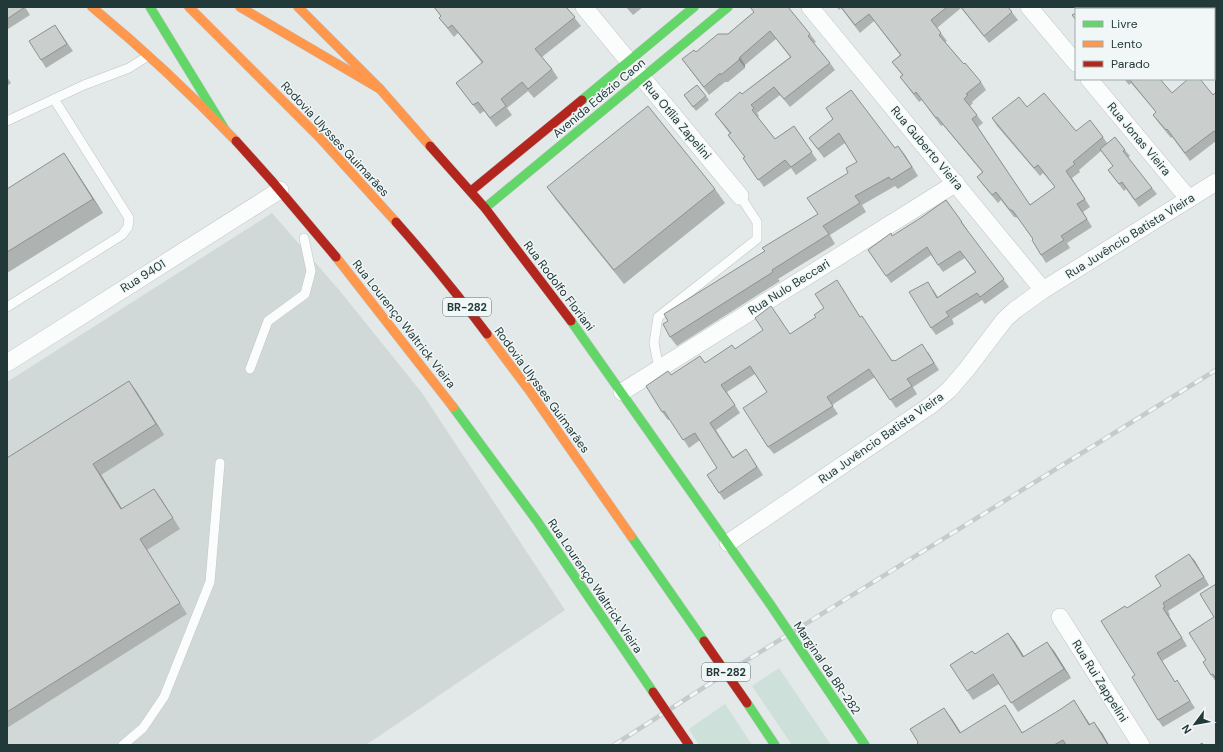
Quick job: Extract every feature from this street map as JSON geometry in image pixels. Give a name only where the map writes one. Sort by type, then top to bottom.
[{"type":"main road","name":"Rua Lourenço Waltrick Vieira","points":[[92,7],[150,55],[224,128],[315,230],[417,359],[520,498],[689,745]]},
{"type":"main road","points":[[150,7],[224,128]]},
{"type":"main road","name":"Rodovia Ulysses Guimarães","points":[[189,7],[319,137],[420,249],[461,299],[528,390],[775,745]]},
{"type":"main road","points":[[240,7],[380,89]]},
{"type":"main road","name":"Rua Rodolfo Floriani","points":[[298,7],[380,89],[485,208],[555,299],[622,392],[770,604]]},
{"type":"main road","name":"Avenida Edézio Caon","points":[[471,191],[694,7]]},
{"type":"main road","name":"Avenida Edézio Caon","points":[[485,208],[728,7]]},
{"type":"main road","name":"Marginal da BR-282","points":[[770,604],[865,745]]},
{"type":"street","name":"Rua Otília Zapelini","points":[[584,7],[740,196]]},
{"type":"street","name":"Rua Guberto Vieira","points":[[810,7],[1043,290]]},
{"type":"street","points":[[1029,7],[1075,62]]},
{"type":"street","name":"Rua Jonas Vieira","points":[[1090,80],[1189,199]]},
{"type":"street","name":"Rua Juvêncio Batista Vieira","points":[[728,543],[930,405],[949,390],[967,369],[1005,318],[1015,310],[1043,290],[1216,182]]},
{"type":"street","name":"Rua Nulo Beccari","points":[[622,392],[956,183]]},
{"type":"street","name":"Rua 9401","points":[[7,363],[280,190]]},
{"type":"street","name":"Rua Rui Zappelini","points":[[1060,617],[1141,745]]},
{"type":"lane","points":[[7,121],[54,99],[129,68],[150,55]]},
{"type":"lane","points":[[7,307],[122,234],[128,227],[129,218],[54,99]]},
{"type":"lane","points":[[659,369],[654,343],[658,317],[757,239],[757,222],[740,196]]},
{"type":"lane","points":[[250,369],[268,321],[305,294],[311,271],[304,238]]},
{"type":"lane","points":[[123,745],[143,728],[164,697],[210,582],[220,463]]},
{"type":"shaded area","points":[[272,213],[340,291],[422,393],[565,610],[366,745],[7,745],[7,382]]},
{"type":"shaded area","points":[[779,668],[831,745],[792,745],[752,686]]},
{"type":"shaded area","points":[[725,704],[752,745],[699,745],[689,729]]},
{"type":"building","points":[[7,7],[25,7],[7,19]]},
{"type":"building","points":[[434,7],[566,7],[575,17],[535,49],[552,69],[528,89],[522,82],[501,99],[506,106],[490,118],[478,102],[473,105],[456,83],[483,62],[452,25],[448,28],[439,18],[441,16]]},
{"type":"building","points":[[750,7],[788,7],[810,34],[808,36],[830,63],[784,99],[774,87],[751,105],[754,108],[752,110],[775,139],[794,126],[812,152],[791,167],[785,160],[758,180],[743,158],[745,157],[728,135],[731,133],[715,114],[740,92],[742,94],[791,57],[770,31],[740,57],[739,60],[704,87],[682,59],[694,50],[696,52],[718,34],[728,34],[754,12]]},
{"type":"building","points":[[841,7],[947,7],[931,20],[941,33],[939,35],[981,82],[966,94],[968,95],[964,99],[977,115],[972,119],[1030,205],[1055,187],[1038,165],[1034,168],[992,118],[1019,97],[1027,107],[1044,93],[1076,131],[1090,120],[1103,137],[1073,162],[1075,164],[1066,171],[1085,199],[1077,204],[1087,219],[1061,236],[1064,240],[1041,255],[1032,240],[1033,239],[1013,211],[1009,209],[996,192],[992,195],[977,177],[983,172],[937,117],[936,118],[916,92],[914,94],[900,77],[903,75],[892,62],[901,55],[869,14],[855,25]]},
{"type":"building","points":[[961,7],[1008,7],[1012,12],[984,36]]},
{"type":"building","points":[[1083,7],[1111,7],[1110,8],[1082,8]]},
{"type":"building","points":[[1149,7],[1216,7],[1216,47],[1215,48],[1215,8]]},
{"type":"building","points":[[55,25],[67,44],[41,60],[29,41]]},
{"type":"building","points":[[1130,80],[1161,80],[1172,93],[1187,80],[1201,80],[1213,95],[1216,92],[1216,133],[1214,131],[1185,153],[1167,129],[1166,130],[1153,115],[1156,112]]},
{"type":"building","points":[[697,85],[706,96],[693,107],[684,95]]},
{"type":"building","points":[[851,90],[895,148],[898,146],[912,167],[891,180],[889,177],[855,196],[860,203],[823,226],[829,234],[772,270],[773,272],[670,337],[663,324],[668,321],[664,314],[765,251],[762,248],[818,214],[807,198],[848,173],[846,168],[857,162],[839,133],[818,149],[809,138],[833,119],[826,108]]},
{"type":"building","points":[[648,106],[715,189],[614,270],[547,187]]},
{"type":"building","points":[[1115,137],[1125,150],[1123,151],[1152,188],[1135,200],[1122,182],[1119,184],[1108,170],[1113,166],[1100,149]]},
{"type":"building","points":[[64,153],[93,199],[7,252],[7,189]]},
{"type":"building","points":[[946,200],[1004,279],[980,297],[977,293],[946,312],[949,316],[931,328],[909,292],[928,282],[937,298],[976,272],[960,251],[938,265],[927,247],[886,276],[868,250],[891,233],[892,236]]},
{"type":"building","points":[[837,280],[860,317],[862,316],[892,361],[895,361],[922,344],[934,363],[907,379],[912,386],[890,400],[869,369],[827,397],[833,406],[768,447],[743,408],[767,392],[750,366],[721,385],[735,405],[710,423],[733,458],[746,449],[757,467],[719,493],[707,475],[717,468],[695,433],[683,440],[664,411],[662,412],[646,386],[668,371],[671,375],[700,356],[705,363],[732,345],[735,349],[763,330],[755,318],[771,306],[790,334],[816,317],[814,315],[824,308],[815,294]]},
{"type":"building","points":[[129,381],[156,424],[93,464],[121,509],[154,489],[173,518],[140,539],[180,603],[7,712],[7,458]]},
{"type":"building","points":[[1189,554],[1204,577],[1163,603],[1165,607],[1163,608],[1182,638],[1157,653],[1175,682],[1177,680],[1190,701],[1158,720],[1132,677],[1135,675],[1101,621],[1125,606],[1127,608],[1161,586],[1155,576]]},
{"type":"building","points":[[1216,584],[1216,679],[1213,674],[1211,675],[1203,662],[1206,660],[1189,633],[1214,617],[1200,594]]},
{"type":"building","points":[[1008,633],[1023,657],[1047,642],[1064,669],[1011,703],[993,674],[967,691],[950,665],[972,651],[975,654]]},
{"type":"building","points":[[1074,700],[1089,725],[1094,722],[1108,745],[1066,745],[1063,740],[1054,745],[917,745],[918,742],[910,729],[944,708],[960,733],[1005,705],[1022,733]]},
{"type":"railway","points":[[614,745],[728,672],[1216,370]]},
{"type":"traffic: fast","points":[[150,7],[224,128]]},
{"type":"traffic: fast","points":[[582,100],[694,7]]},
{"type":"traffic: fast","points":[[485,208],[728,7]]},
{"type":"traffic: fast","points":[[571,321],[770,604]]},
{"type":"traffic: fast","points":[[453,407],[537,521],[653,692]]},
{"type":"traffic: fast","points":[[631,536],[704,641]]},
{"type":"traffic: fast","points":[[770,604],[813,668]]},
{"type":"traffic: fast","points":[[813,668],[865,745]]},
{"type":"traffic: fast","points":[[747,703],[775,745]]},
{"type":"traffic: slow","points":[[92,7],[166,72],[236,141]]},
{"type":"traffic: slow","points":[[189,7],[319,137],[396,222]]},
{"type":"traffic: slow","points":[[240,7],[380,89]]},
{"type":"traffic: slow","points":[[298,7],[380,89],[430,146]]},
{"type":"traffic: slow","points":[[336,257],[453,407]]},
{"type":"traffic: slow","points":[[487,334],[529,390],[631,536]]},
{"type":"traffic: jam","points":[[471,191],[582,100]]},
{"type":"traffic: jam","points":[[236,141],[336,257]]},
{"type":"traffic: jam","points":[[430,146],[485,208],[571,321]]},
{"type":"traffic: jam","points":[[396,222],[443,277],[487,334]]},
{"type":"traffic: jam","points":[[704,641],[747,703]]},
{"type":"traffic: jam","points":[[653,692],[689,745]]}]
